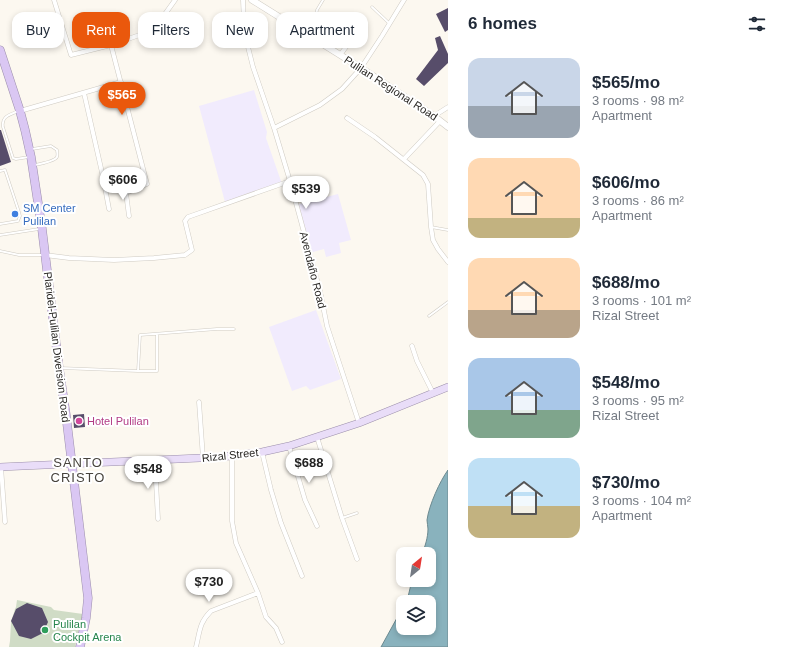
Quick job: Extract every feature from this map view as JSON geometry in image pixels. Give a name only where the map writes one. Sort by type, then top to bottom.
[{"type":"highway","name":"Plaridel-Pulilan Diversion Road","points":[[0,50],[25,130],[42,229],[88,598],[86,618],[80,647]]},
{"type":"main road","name":"Pulilan Regional Road","points":[[252,0],[276,15]]},
{"type":"main road","name":"Pulilan Regional Road","points":[[329,48],[434,116],[448,127]]},
{"type":"main road","name":"Rizal Street","points":[[1,467],[203,458],[262,452],[289,446],[359,423],[448,386]]},
{"type":"street","points":[[54,0],[71,55],[99,48]]},
{"type":"street","points":[[130,38],[155,28],[175,0]]},
{"type":"street","name":"Avendaño Road","points":[[242,0],[247,43],[253,67],[290,181],[320,291],[327,326],[359,423]]},
{"type":"street","points":[[274,128],[320,105],[342,88],[361,68],[404,0]]},
{"type":"street","points":[[112,48],[147,184],[126,193]]},
{"type":"street","points":[[340,55],[345,48]]},
{"type":"street","points":[[20,111],[121,82]]},
{"type":"street","points":[[84,93],[109,209]]},
{"type":"street","points":[[434,116],[448,107]]},
{"type":"street","points":[[347,118],[376,137],[423,175],[428,184],[431,227],[434,240],[438,249],[448,262]]},
{"type":"street","points":[[404,159],[440,121]]},
{"type":"street","points":[[103,177],[126,193],[129,216]]},
{"type":"street","points":[[45,255],[69,258],[114,260],[185,255],[192,250],[185,221],[188,217],[290,181]]},
{"type":"street","points":[[412,346],[417,361],[433,393]]},
{"type":"street","points":[[200,402],[203,458]]},
{"type":"street","points":[[317,436],[342,518],[357,559]]},
{"type":"street","points":[[289,446],[305,500],[317,526]]},
{"type":"street","points":[[262,452],[281,523],[302,576]]},
{"type":"street","points":[[232,456],[232,521],[236,544],[258,593],[266,617],[276,628],[282,642]]},
{"type":"street","points":[[153,460],[158,519]]},
{"type":"street","points":[[1,467],[5,522]]},
{"type":"street","points":[[196,647],[201,624],[211,611],[258,593]]},
{"type":"lane","points":[[317,12],[323,0]]},
{"type":"lane","points":[[372,7],[390,24]]},
{"type":"lane","points":[[20,111],[7,116],[3,120],[13,158],[16,159],[51,146],[57,150],[58,154],[55,160],[32,166]]},
{"type":"lane","points":[[0,171],[5,170],[20,216],[18,221],[0,224]]},
{"type":"lane","points":[[431,227],[448,230]]},
{"type":"lane","points":[[0,235],[10,235],[42,229]]},
{"type":"lane","points":[[0,251],[19,255],[45,255]]},
{"type":"lane","points":[[429,316],[448,302]]},
{"type":"lane","points":[[138,371],[140,335],[234,329]]},
{"type":"lane","points":[[60,368],[157,371],[157,334]]},
{"type":"lane","points":[[342,518],[357,512]]},
{"type":"shaded area","points":[[254,90],[267,132],[266,138],[282,184],[225,202],[199,106]]},
{"type":"shaded area","points":[[338,194],[351,240],[339,243],[341,253],[326,257],[324,249],[313,252],[307,248],[296,205]]},
{"type":"shaded area","points":[[316,310],[341,379],[310,390],[306,386],[292,391],[269,327]]},
{"type":"green space","name":"Pulilan Cockpit Arena","points":[[17,600],[51,607],[54,610],[83,614],[75,647],[9,647],[11,622]]},
{"type":"water","points":[[448,470],[448,647],[381,647],[396,620],[396,635],[436,635],[436,595],[408,595],[410,587],[436,587],[436,547],[424,547],[430,507]]},
{"type":"building","points":[[448,8],[448,30],[445,32],[436,14]]},
{"type":"building","points":[[440,36],[448,54],[448,63],[424,86],[416,79],[438,50],[435,38]]},
{"type":"building","points":[[0,130],[11,162],[0,166]]},
{"type":"building","name":"Hotel Pulilan","points":[[84,414],[85,427],[74,428],[73,415]]},
{"type":"building","name":"Pulilan Cockpit Arena","points":[[27,603],[42,608],[48,622],[43,633],[31,639],[19,636],[11,621],[16,609]]},
{"type":"place","name":"SM Center Pulilan","points":[[15,214]]},
{"type":"place","name":"Hotel Pulilan","points":[[79,421]]},
{"type":"place","name":"Pulilan Cockpit Arena","points":[[45,630]]},
{"type":"district","name":"SANTO CRISTO","points":[[78,470]]}]
